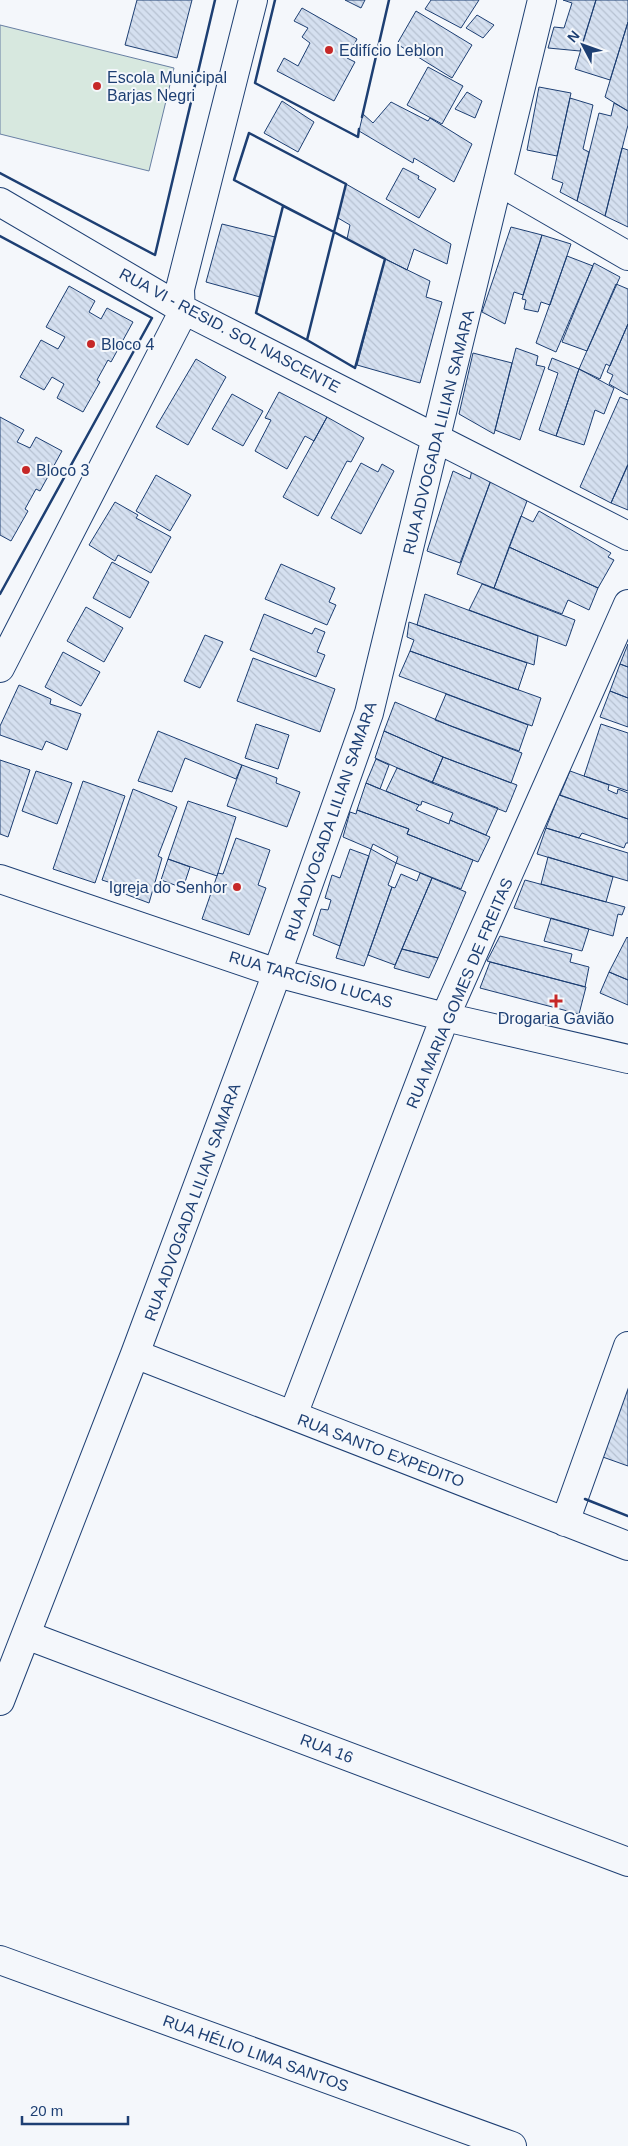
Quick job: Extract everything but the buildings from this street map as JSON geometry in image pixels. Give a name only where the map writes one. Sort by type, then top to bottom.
[{"type":"street","points":[[0,668],[181,316],[180,289],[252,0]]},
{"type":"street","name":"RUA ADVOGADA LILIAN SAMARA","points":[[0,1701],[135,1354],[277,973],[369,714],[542,0]]},
{"type":"street","points":[[498,181],[628,256]]},
{"type":"street","name":"RUA VI - RESID. SOL NASCENTE","points":[[0,202],[181,308],[628,536]]},
{"type":"street","name":"RUA MARIA GOMES DE FREITAS","points":[[293,1415],[445,1017],[628,604]]},
{"type":"street","name":"RUA TARCÍSIO LUCAS","points":[[0,879],[277,973],[445,1017],[628,1059]]},
{"type":"street","points":[[565,1522],[628,1346]]},
{"type":"street","name":"RUA SANTO EXPEDITO","points":[[135,1354],[628,1546]]},
{"type":"street","name":"RUA 16","points":[[26,1635],[628,1862]]},
{"type":"street","name":"RUA HÉLIO LIMA SANTOS","points":[[0,1960],[512,2146]]},
{"type":"shaded area","points":[[0,25],[174,68],[149,171],[0,134]]},
{"type":"fence","points":[[585,1498],[628,1516]]},
{"type":"wall","points":[[0,173],[155,255],[215,0]]},
{"type":"wall","points":[[275,0],[255,83],[358,137],[359,129]]},
{"type":"wall","points":[[362,117],[389,0]]},
{"type":"wall","points":[[249,133],[346,184],[334,232],[234,180],[249,133]]},
{"type":"wall","points":[[283,206],[334,232],[307,340],[256,313],[283,206]]},
{"type":"wall","points":[[334,232],[385,259],[355,368],[307,340],[334,232]]},
{"type":"wall","points":[[0,236],[152,318],[0,594]]},
{"type":"wall","points":[[585,1499],[628,1516]]},
{"type":"place","name":"Edifício Leblon","points":[[329,50]]},
{"type":"place","name":"Escola Municipal Barjas Negri","points":[[97,86]]},
{"type":"place","name":"Bloco 4","points":[[91,344]]},
{"type":"place","name":"Bloco 3","points":[[26,470]]},
{"type":"place","name":"Igreja do Senhor","points":[[237,887]]},
{"type":"place","name":"Drogaria Gavião","points":[[556,1001]]}]
